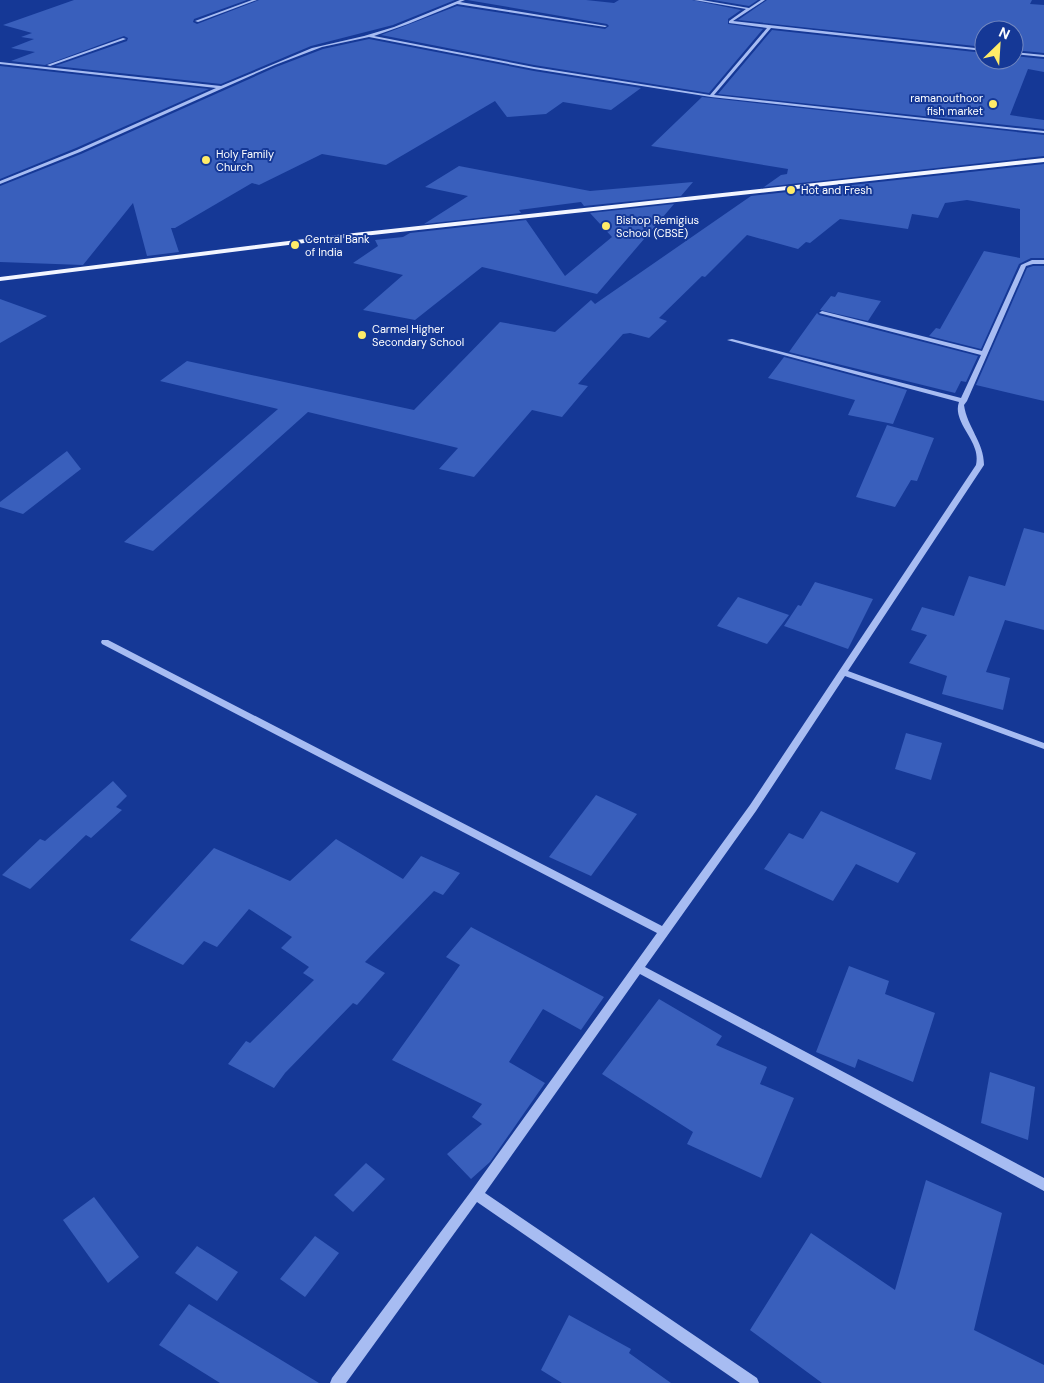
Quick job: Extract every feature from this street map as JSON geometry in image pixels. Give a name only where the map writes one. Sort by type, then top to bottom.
[{"type":"main road","points":[[0,280],[355,235],[1044,160]]},
{"type":"street","points":[[197,22],[255,0]]},
{"type":"street","points":[[0,183],[56,162],[314,48],[370,36],[428,17],[463,0]]},
{"type":"street","points":[[696,0],[750,9]]},
{"type":"street","points":[[763,0],[730,22],[974,49]]},
{"type":"street","points":[[457,3],[605,26]]},
{"type":"street","points":[[711,96],[770,27]]},
{"type":"street","points":[[370,36],[534,68],[711,96],[1044,132]]},
{"type":"street","points":[[47,66],[124,39]]},
{"type":"street","points":[[1024,54],[1044,56]]},
{"type":"street","points":[[0,63],[47,66],[223,87]]},
{"type":"street","points":[[337,1383],[476,1194],[753,808],[980,465],[982,455],[979,446],[961,413],[964,401],[1024,265],[1043,262]]},
{"type":"street","points":[[822,312],[985,354]]},
{"type":"street","points":[[730,340],[964,401]]},
{"type":"street","points":[[105,642],[664,932]]},
{"type":"street","points":[[844,672],[1044,746]]},
{"type":"street","points":[[638,968],[1044,1185]]},
{"type":"street","points":[[476,1194],[752,1383]]},
{"type":"building","points":[[74,0],[247,0],[194,19],[193,22],[197,24],[259,0],[455,0],[393,25],[311,46],[221,84],[55,66],[127,41],[128,38],[124,36],[45,65],[11,61],[35,52],[11,48],[34,39],[21,37],[32,33],[3,25]]},
{"type":"building","points":[[467,0],[586,0],[614,3],[619,0],[692,0],[741,10],[728,19],[728,24],[763,29],[709,93],[534,65],[381,35],[457,6],[605,29],[609,26],[607,24]]},
{"type":"building","points":[[713,0],[758,0],[749,6]]},
{"type":"building","points":[[767,0],[1032,0],[1030,4],[1044,5],[1044,53],[1024,51],[1024,20],[974,20],[974,46],[738,20]]},
{"type":"building","points":[[772,30],[974,52],[974,70],[1024,70],[1024,57],[1044,59],[1044,72],[1028,69],[1010,115],[1044,120],[1044,129],[718,94]]},
{"type":"building","points":[[369,39],[534,71],[641,88],[611,110],[563,102],[546,114],[507,117],[495,101],[386,165],[322,154],[259,185],[252,183],[175,228],[171,228],[179,252],[147,256],[133,203],[83,265],[0,262],[0,186],[81,154],[276,67],[323,49]]},
{"type":"building","points":[[0,66],[209,89],[76,148],[0,179]]},
{"type":"building","points":[[702,97],[1044,135],[1044,156],[764,187],[781,175],[787,174],[788,169],[651,146]]},
{"type":"building","points":[[1044,164],[1044,258],[1031,258],[1019,264],[981,349],[929,336],[936,328],[940,329],[984,251],[1020,258],[1020,209],[967,200],[945,203],[938,218],[912,214],[908,229],[840,219],[810,243],[806,242],[798,249],[747,235],[705,277],[702,276],[659,318],[667,321],[649,338],[630,333],[623,334],[578,384],[588,386],[562,417],[532,410],[474,477],[439,469],[458,448],[308,412],[153,551],[124,542],[278,409],[160,381],[187,361],[414,410],[500,322],[555,332],[591,300],[595,304],[751,196]]},
{"type":"building","points":[[459,166],[590,191],[693,182],[681,196],[584,206],[581,202],[519,210],[521,213],[424,224],[468,196],[425,187]]},
{"type":"building","points":[[674,204],[597,294],[482,267],[415,320],[363,310],[403,275],[353,263],[378,246],[375,240],[403,237],[410,233],[526,220],[565,276],[612,237],[590,213]]},
{"type":"building","points":[[1044,266],[1044,401],[976,385],[1027,268]]},
{"type":"building","points":[[838,292],[881,301],[868,321],[820,310],[831,296],[835,297]]},
{"type":"building","points":[[0,299],[47,316],[0,343]]},
{"type":"building","points":[[817,313],[978,356],[966,382],[961,381],[955,393],[789,352]]},
{"type":"building","points":[[784,357],[907,390],[893,424],[848,415],[855,400],[768,378]]},
{"type":"building","points":[[887,425],[934,438],[917,481],[911,480],[895,507],[856,497]]},
{"type":"building","points":[[67,451],[81,469],[23,514],[0,507],[0,502]]},
{"type":"building","points":[[1024,528],[1044,533],[1044,630],[1005,620],[986,672],[1010,678],[1003,710],[942,694],[947,676],[909,663],[927,635],[911,630],[922,607],[954,616],[969,576],[1005,586]]},
{"type":"building","points":[[815,582],[873,599],[848,649],[784,626],[798,605],[801,606]]},
{"type":"building","points":[[738,597],[789,615],[767,644],[717,626]]},
{"type":"building","points":[[906,733],[942,743],[931,780],[895,769]]},
{"type":"building","points":[[113,781],[127,796],[116,807],[122,810],[91,838],[86,835],[30,889],[2,875],[40,839],[45,841]]},
{"type":"building","points":[[596,795],[637,814],[591,876],[549,857]]},
{"type":"building","points":[[821,811],[916,853],[898,883],[856,864],[833,901],[764,869],[789,833],[803,839]]},
{"type":"building","points":[[336,839],[403,879],[421,856],[460,873],[443,895],[434,891],[365,962],[385,973],[357,1005],[353,1003],[285,1073],[274,1088],[228,1064],[246,1041],[250,1043],[314,980],[303,973],[309,967],[281,948],[292,937],[249,909],[217,947],[204,941],[183,965],[130,940],[214,848],[290,881]]},
{"type":"building","points":[[471,927],[604,997],[581,1030],[543,1009],[509,1062],[545,1083],[490,1162],[471,1179],[447,1154],[482,1124],[472,1117],[482,1104],[392,1060],[460,965],[446,957]]},
{"type":"building","points":[[849,966],[889,981],[885,994],[935,1013],[913,1082],[858,1059],[855,1068],[816,1052]]},
{"type":"building","points":[[659,999],[722,1036],[716,1045],[767,1067],[760,1084],[794,1098],[761,1178],[687,1144],[693,1132],[602,1074]]},
{"type":"building","points":[[990,1072],[1035,1087],[1028,1140],[981,1123]]},
{"type":"building","points":[[366,1163],[385,1179],[353,1212],[334,1195]]},
{"type":"building","points":[[926,1180],[1002,1213],[974,1330],[1044,1365],[1044,1383],[822,1383],[750,1330],[811,1233],[895,1290]]},
{"type":"building","points":[[94,1197],[139,1257],[108,1283],[63,1220]]},
{"type":"building","points":[[315,1236],[339,1253],[305,1297],[280,1279]]},
{"type":"building","points":[[197,1246],[238,1272],[217,1301],[175,1273]]},
{"type":"building","points":[[189,1304],[319,1383],[220,1383],[159,1345]]},
{"type":"building","points":[[569,1315],[631,1349],[629,1353],[671,1383],[562,1383],[541,1370]]},
{"type":"place","name":"ramanouthoor fish market","points":[[993,104]]},
{"type":"place","name":"Holy Family Church","points":[[206,160]]},
{"type":"place","name":"Hot and Fresh","points":[[791,190]]},
{"type":"place","name":"Bishop Remigius School (CBSE)","points":[[606,226]]},
{"type":"place","name":"Central Bank of India","points":[[295,245]]},
{"type":"place","name":"Carmel Higher Secondary School","points":[[362,335]]}]
